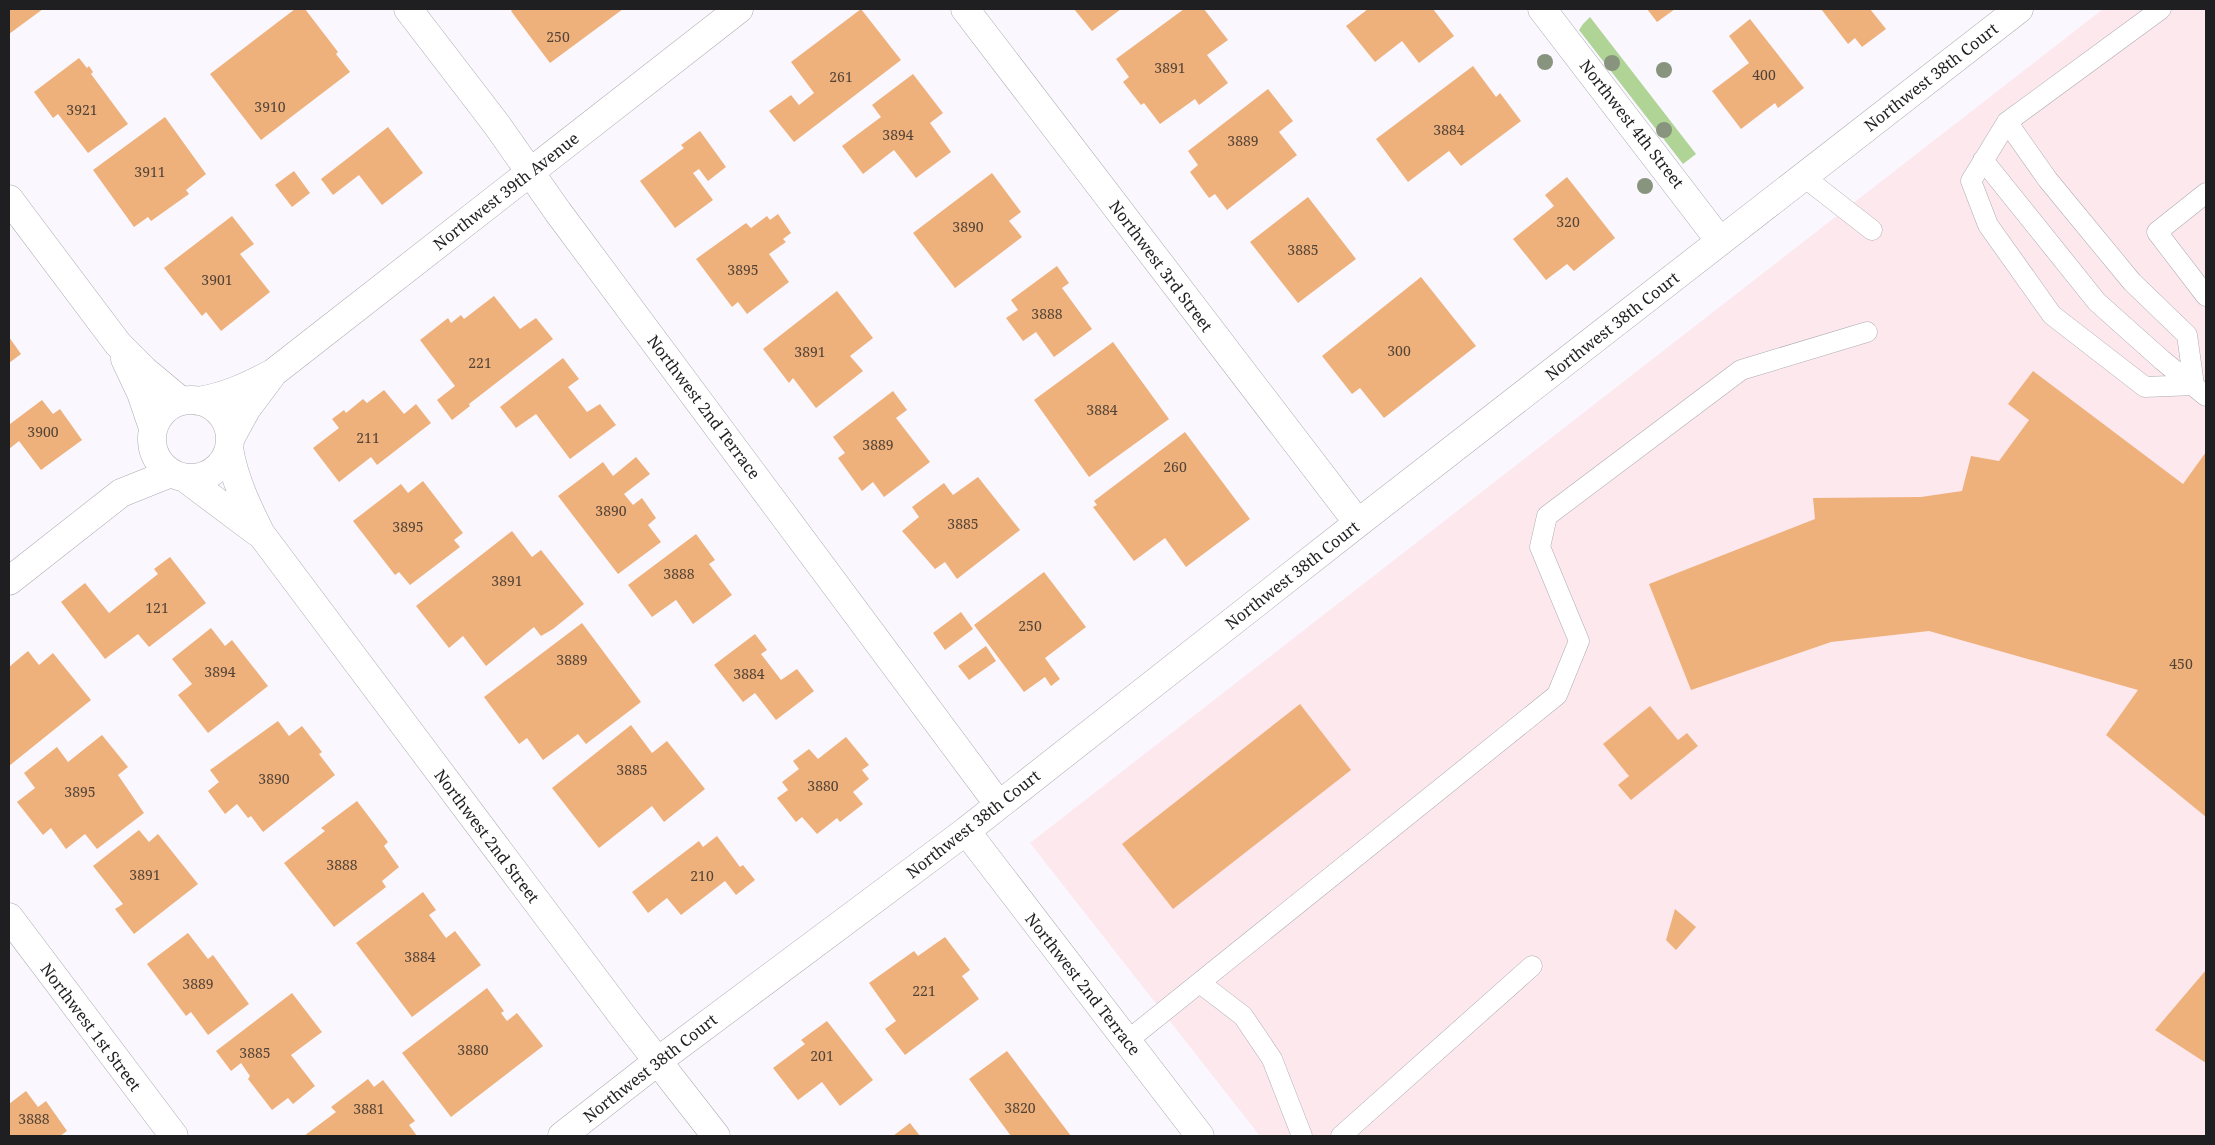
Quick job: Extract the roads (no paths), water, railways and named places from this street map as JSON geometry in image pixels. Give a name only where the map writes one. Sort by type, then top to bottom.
[{"type":"street","name":"Northwest 2nd Terrace","points":[[408,9],[999,805]]},
{"type":"street","name":"Northwest 39th Avenue","points":[[189,401],[217,398],[273,373],[739,9]]},
{"type":"street","name":"Northwest 3rd Street","points":[[964,9],[1358,523]]},
{"type":"street","name":"Northwest 4th Street","points":[[1542,9],[1720,241]]},
{"type":"street","name":"Northwest 38th Court","points":[[562,1136],[658,1061],[966,832],[1358,523],[2019,9]]},
{"type":"street","points":[[9,199],[118,344],[145,371],[189,401]]},
{"type":"street","points":[[118,344],[134,376],[152,433],[154,453],[161,464],[178,476]]},
{"type":"street","name":"Northwest 39th Avenue","points":[[229,443],[247,408],[273,373]]},
{"type":"street","points":[[9,581],[121,493],[178,476],[197,478],[208,475],[225,459],[229,443],[226,421],[206,403],[189,401],[169,407],[159,416],[121,493]]},
{"type":"street","name":"Northwest 2nd Street","points":[[229,443],[232,468],[240,492],[260,534],[716,1136]]},
{"type":"street","name":"Northwest 2nd Street","points":[[178,476],[260,534]]},
{"type":"street","name":"Northwest 2nd Terrace","points":[[966,832],[1200,1136]]},
{"type":"street","name":"Northwest 1st Street","points":[[9,917],[174,1136]]},
{"type":"lane","points":[[2161,9],[2007,122],[1971,181],[1988,225],[2052,315],[2145,387],[2200,390]]},
{"type":"lane","points":[[2007,122],[2048,180],[2126,275],[2187,335],[2200,390]]},
{"type":"lane","points":[[1983,160],[2097,302],[2200,390]]},
{"type":"lane","points":[[1804,177],[1872,230]]},
{"type":"lane","points":[[2206,193],[2156,232],[2206,296]]},
{"type":"lane","points":[[1127,1041],[1557,695],[1579,641],[1540,547],[1547,516],[1741,370],[1867,332]]},
{"type":"lane","points":[[1341,1136],[1532,966]]},
{"type":"lane","points":[[1200,983],[1243,1016],[1272,1059],[1302,1136]]}]
